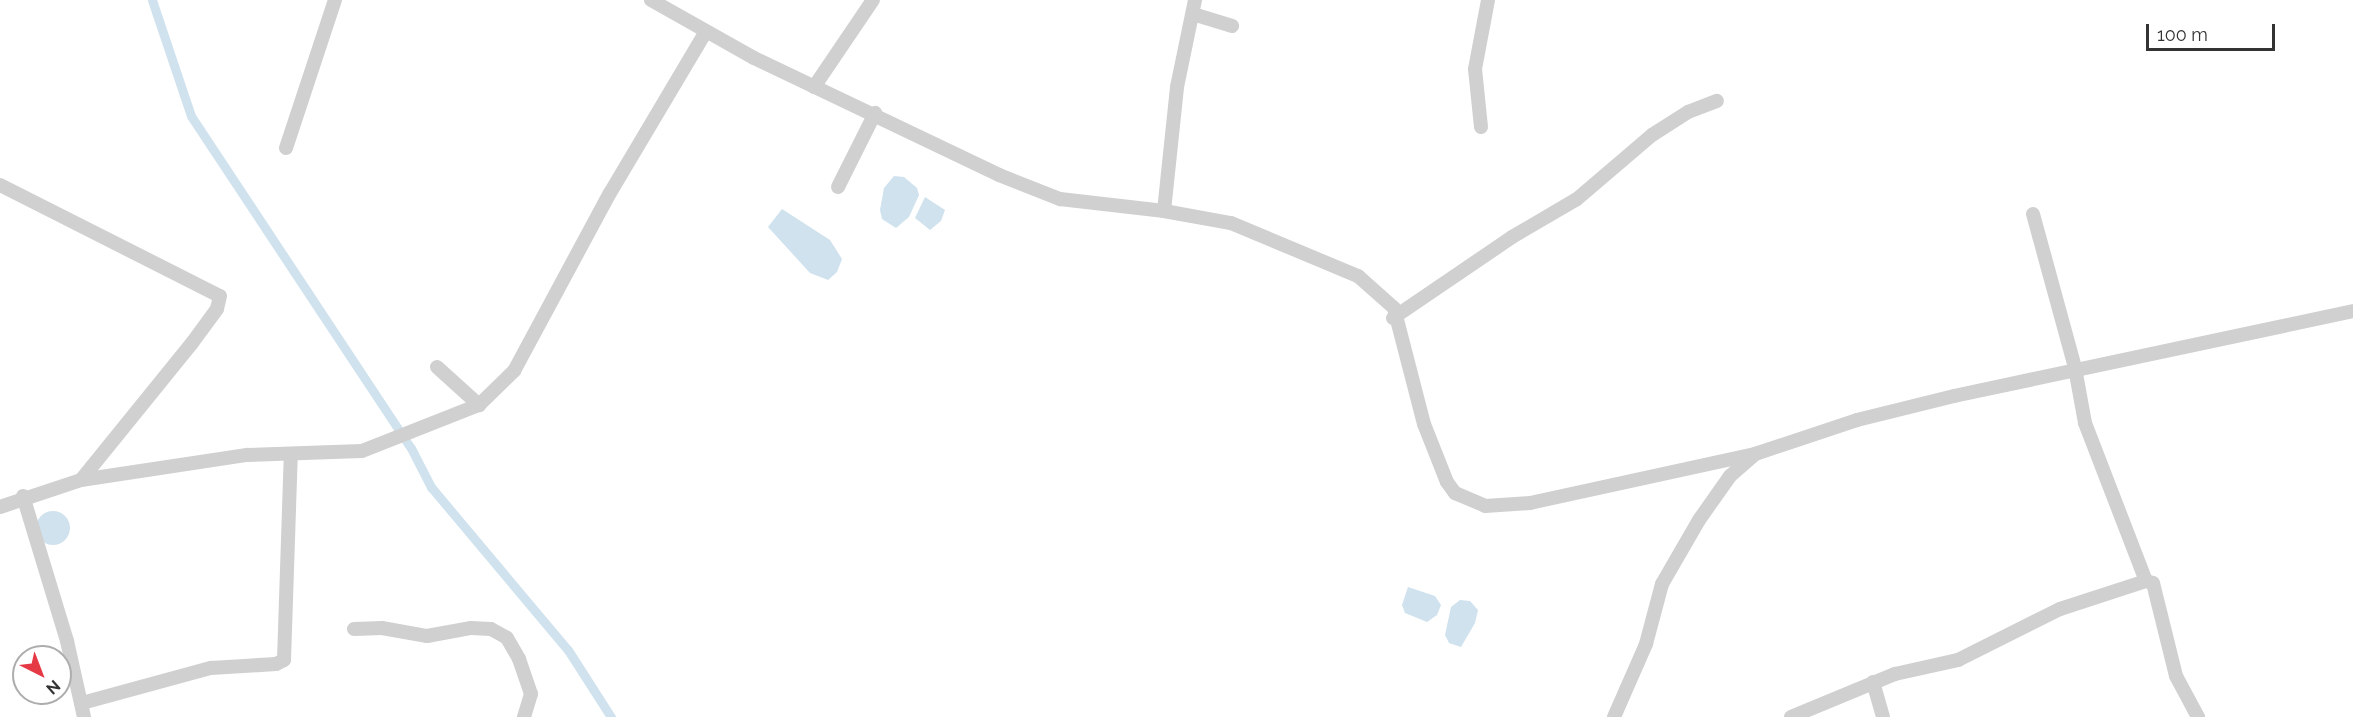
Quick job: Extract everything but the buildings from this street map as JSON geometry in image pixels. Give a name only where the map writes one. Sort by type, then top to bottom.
[{"type":"street","points":[[286,148],[335,0]]},
{"type":"street","points":[[651,0],[705,33],[814,87],[874,113],[999,175],[1060,199],[1164,211],[1231,223],[1358,276],[1394,308],[1393,318],[1424,424],[1447,482],[1465,498],[1485,506],[1530,503],[1755,454],[1857,420],[2074,368],[2353,311]]},
{"type":"street","points":[[814,87],[873,0]]},
{"type":"street","points":[[1481,127],[1475,69],[1488,0]]},
{"type":"street","points":[[1164,211],[1177,87],[1194,7],[1232,26]]},
{"type":"street","points":[[0,507],[28,494],[81,480],[247,455],[362,451],[479,405],[514,371],[610,193],[705,33]]},
{"type":"street","points":[[1393,318],[1512,237],[1577,199],[1652,135],[1688,112],[1717,101]]},
{"type":"street","points":[[838,187],[874,113]]},
{"type":"street","points":[[0,185],[220,296],[217,309],[192,343],[81,480]]},
{"type":"street","points":[[2033,214],[2074,368],[2085,423],[2146,581]]},
{"type":"street","points":[[437,367],[479,405]]},
{"type":"street","points":[[28,494],[83,710],[211,668],[276,664],[284,660],[291,454]]},
{"type":"street","points":[[1614,717],[1646,644],[1662,584],[1705,511],[1730,476],[1755,454]]},
{"type":"street","points":[[0,496],[28,494]]},
{"type":"street","points":[[1791,717],[1873,682],[1958,660],[2060,609],[2146,581],[2153,584],[2176,676],[2198,717]]},
{"type":"street","points":[[354,629],[382,628],[427,636],[471,628],[491,629],[507,638],[519,659],[531,694],[524,717]]},
{"type":"street","points":[[1873,682],[1883,717]]},
{"type":"water","points":[[894,176],[904,177],[917,188],[919,195],[909,217],[896,228],[882,219],[880,210],[884,188]]},
{"type":"water","points":[[925,197],[945,210],[941,221],[930,230],[915,218]]},
{"type":"water","points":[[782,209],[830,240],[842,259],[837,272],[828,280],[810,273],[768,227]]},
{"type":"water","points":[[53,511],[65,516],[70,528],[65,540],[53,545],[41,540],[36,528],[41,516]]},
{"type":"water","points":[[1408,587],[1435,596],[1441,605],[1437,615],[1427,622],[1405,613],[1402,605]]},
{"type":"water","points":[[1460,600],[1470,601],[1478,610],[1475,623],[1461,647],[1449,643],[1445,635],[1451,607]]},
{"type":"waterway","points":[[152,0],[191,116],[411,448],[431,487],[568,650],[611,717]]}]
